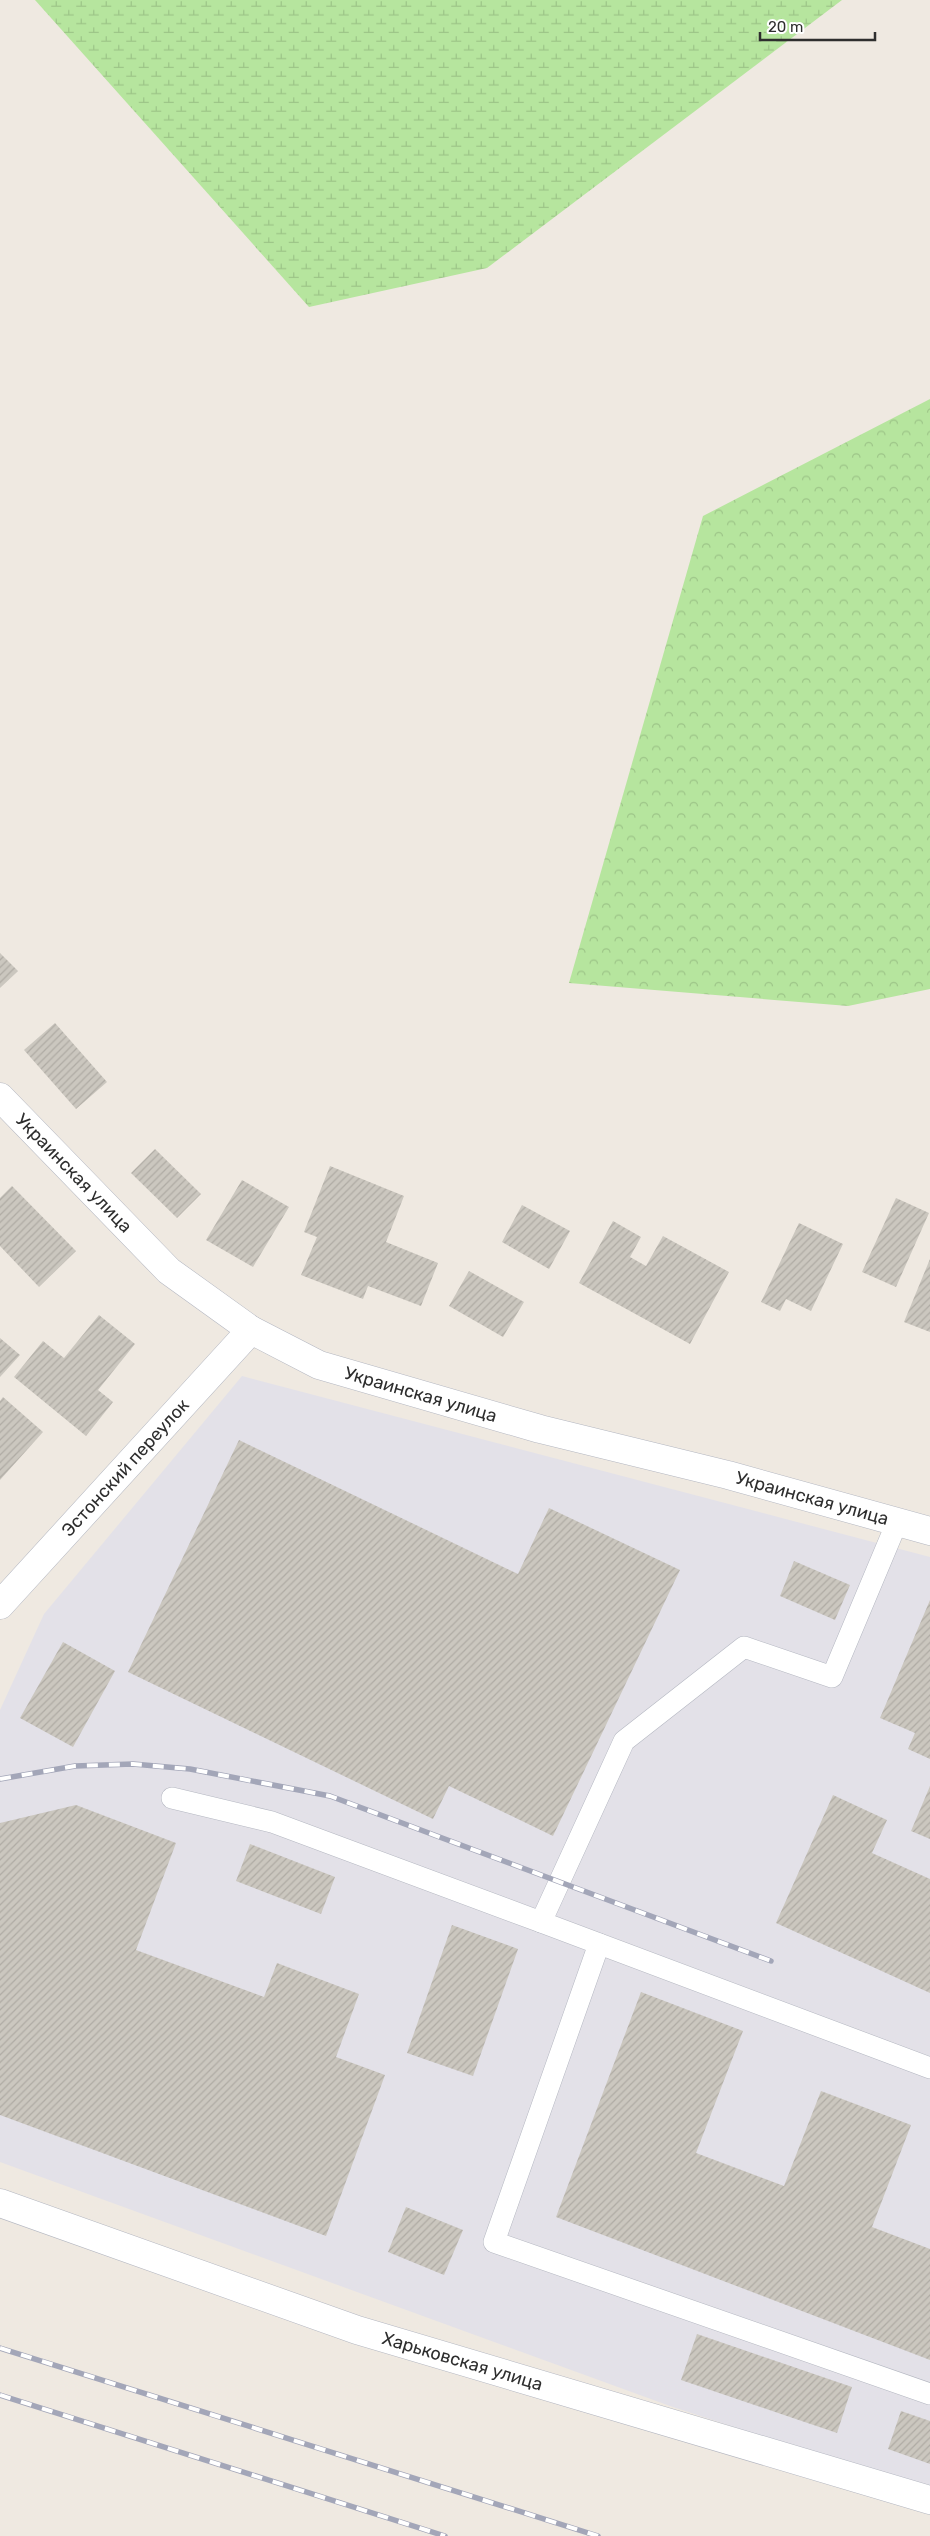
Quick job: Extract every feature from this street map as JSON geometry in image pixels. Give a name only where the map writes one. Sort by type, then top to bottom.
[{"type":"street","name":"Украинская улица","points":[[0,1097],[169,1271],[251,1330],[319,1365],[540,1429],[728,1475],[898,1520],[930,1531]]},
{"type":"street","name":"Эстонский переулок","points":[[0,1605],[251,1330]]},
{"type":"street","name":"Харьковская улица","points":[[0,2203],[357,2330],[930,2500]]},
{"type":"lane","points":[[541,1922],[624,1741],[744,1647],[832,1677],[898,1520]]},
{"type":"lane","points":[[172,1798],[272,1822],[930,2068]]},
{"type":"lane","points":[[599,1944],[494,2242],[930,2394]]},
{"type":"shaded area","points":[[242,1376],[930,1557],[930,2492],[670,2406],[0,2162],[0,1710],[44,1614]]},
{"type":"green space","points":[[35,0],[842,0],[487,268],[309,307]]},
{"type":"green space","points":[[930,399],[930,989],[848,1006],[569,983],[703,516]]},
{"type":"building","points":[[0,953],[18,971],[0,988]]},
{"type":"building","points":[[55,1023],[107,1082],[76,1109],[24,1050]]},
{"type":"building","points":[[155,1149],[201,1194],[177,1218],[131,1173]]},
{"type":"building","points":[[330,1166],[404,1196],[386,1242],[438,1263],[421,1306],[368,1286],[363,1299],[301,1275],[317,1237],[304,1232]]},
{"type":"building","points":[[242,1180],[289,1207],[253,1267],[206,1240]]},
{"type":"building","points":[[12,1186],[76,1251],[39,1287],[0,1246],[0,1198]]},
{"type":"building","points":[[896,1198],[929,1213],[896,1287],[862,1272]]},
{"type":"building","points":[[522,1205],[570,1231],[549,1269],[502,1242]]},
{"type":"building","points":[[613,1221],[641,1237],[630,1257],[646,1266],[663,1236],[729,1272],[690,1344],[579,1283]]},
{"type":"building","points":[[799,1223],[843,1244],[811,1311],[786,1299],[780,1311],[761,1302]]},
{"type":"building","points":[[930,1259],[930,1332],[904,1322]]},
{"type":"building","points":[[469,1271],[524,1302],[503,1337],[449,1306]]},
{"type":"building","points":[[99,1315],[135,1344],[98,1390],[113,1402],[86,1436],[14,1377],[43,1341],[64,1358]]},
{"type":"building","points":[[0,1338],[20,1355],[0,1377]]},
{"type":"building","points":[[3,1397],[43,1432],[0,1480],[0,1401]]},
{"type":"building","points":[[239,1440],[518,1574],[549,1508],[680,1570],[553,1836],[449,1786],[433,1819],[128,1672]]},
{"type":"building","points":[[794,1561],[850,1585],[835,1620],[780,1596]]},
{"type":"building","points":[[930,1600],[930,1759],[908,1749],[915,1733],[880,1718]]},
{"type":"building","points":[[63,1642],[115,1671],[73,1747],[20,1718]]},
{"type":"building","points":[[930,1786],[930,1839],[911,1831]]},
{"type":"building","points":[[833,1795],[887,1820],[872,1853],[930,1879],[930,1993],[776,1923]]},
{"type":"building","points":[[76,1805],[176,1843],[136,1950],[264,1997],[277,1963],[359,1994],[336,2057],[385,2075],[326,2236],[0,2115],[0,1823]]},
{"type":"building","points":[[250,1844],[335,1877],[321,1914],[236,1881]]},
{"type":"building","points":[[452,1925],[518,1949],[473,2076],[407,2053]]},
{"type":"building","points":[[641,1992],[743,2031],[696,2153],[784,2186],[821,2091],[911,2125],[872,2227],[930,2249],[930,2360],[556,2217]]},
{"type":"building","points":[[406,2207],[463,2230],[444,2275],[388,2252]]},
{"type":"building","points":[[697,2334],[852,2387],[837,2433],[681,2380]]},
{"type":"building","points":[[901,2411],[930,2421],[930,2464],[888,2449]]},
{"type":"railway","points":[[0,1779],[75,1766],[133,1764],[190,1769],[330,1796],[771,1961]]},
{"type":"railway","points":[[0,2348],[598,2536]]},
{"type":"railway","points":[[0,2395],[445,2536]]}]
